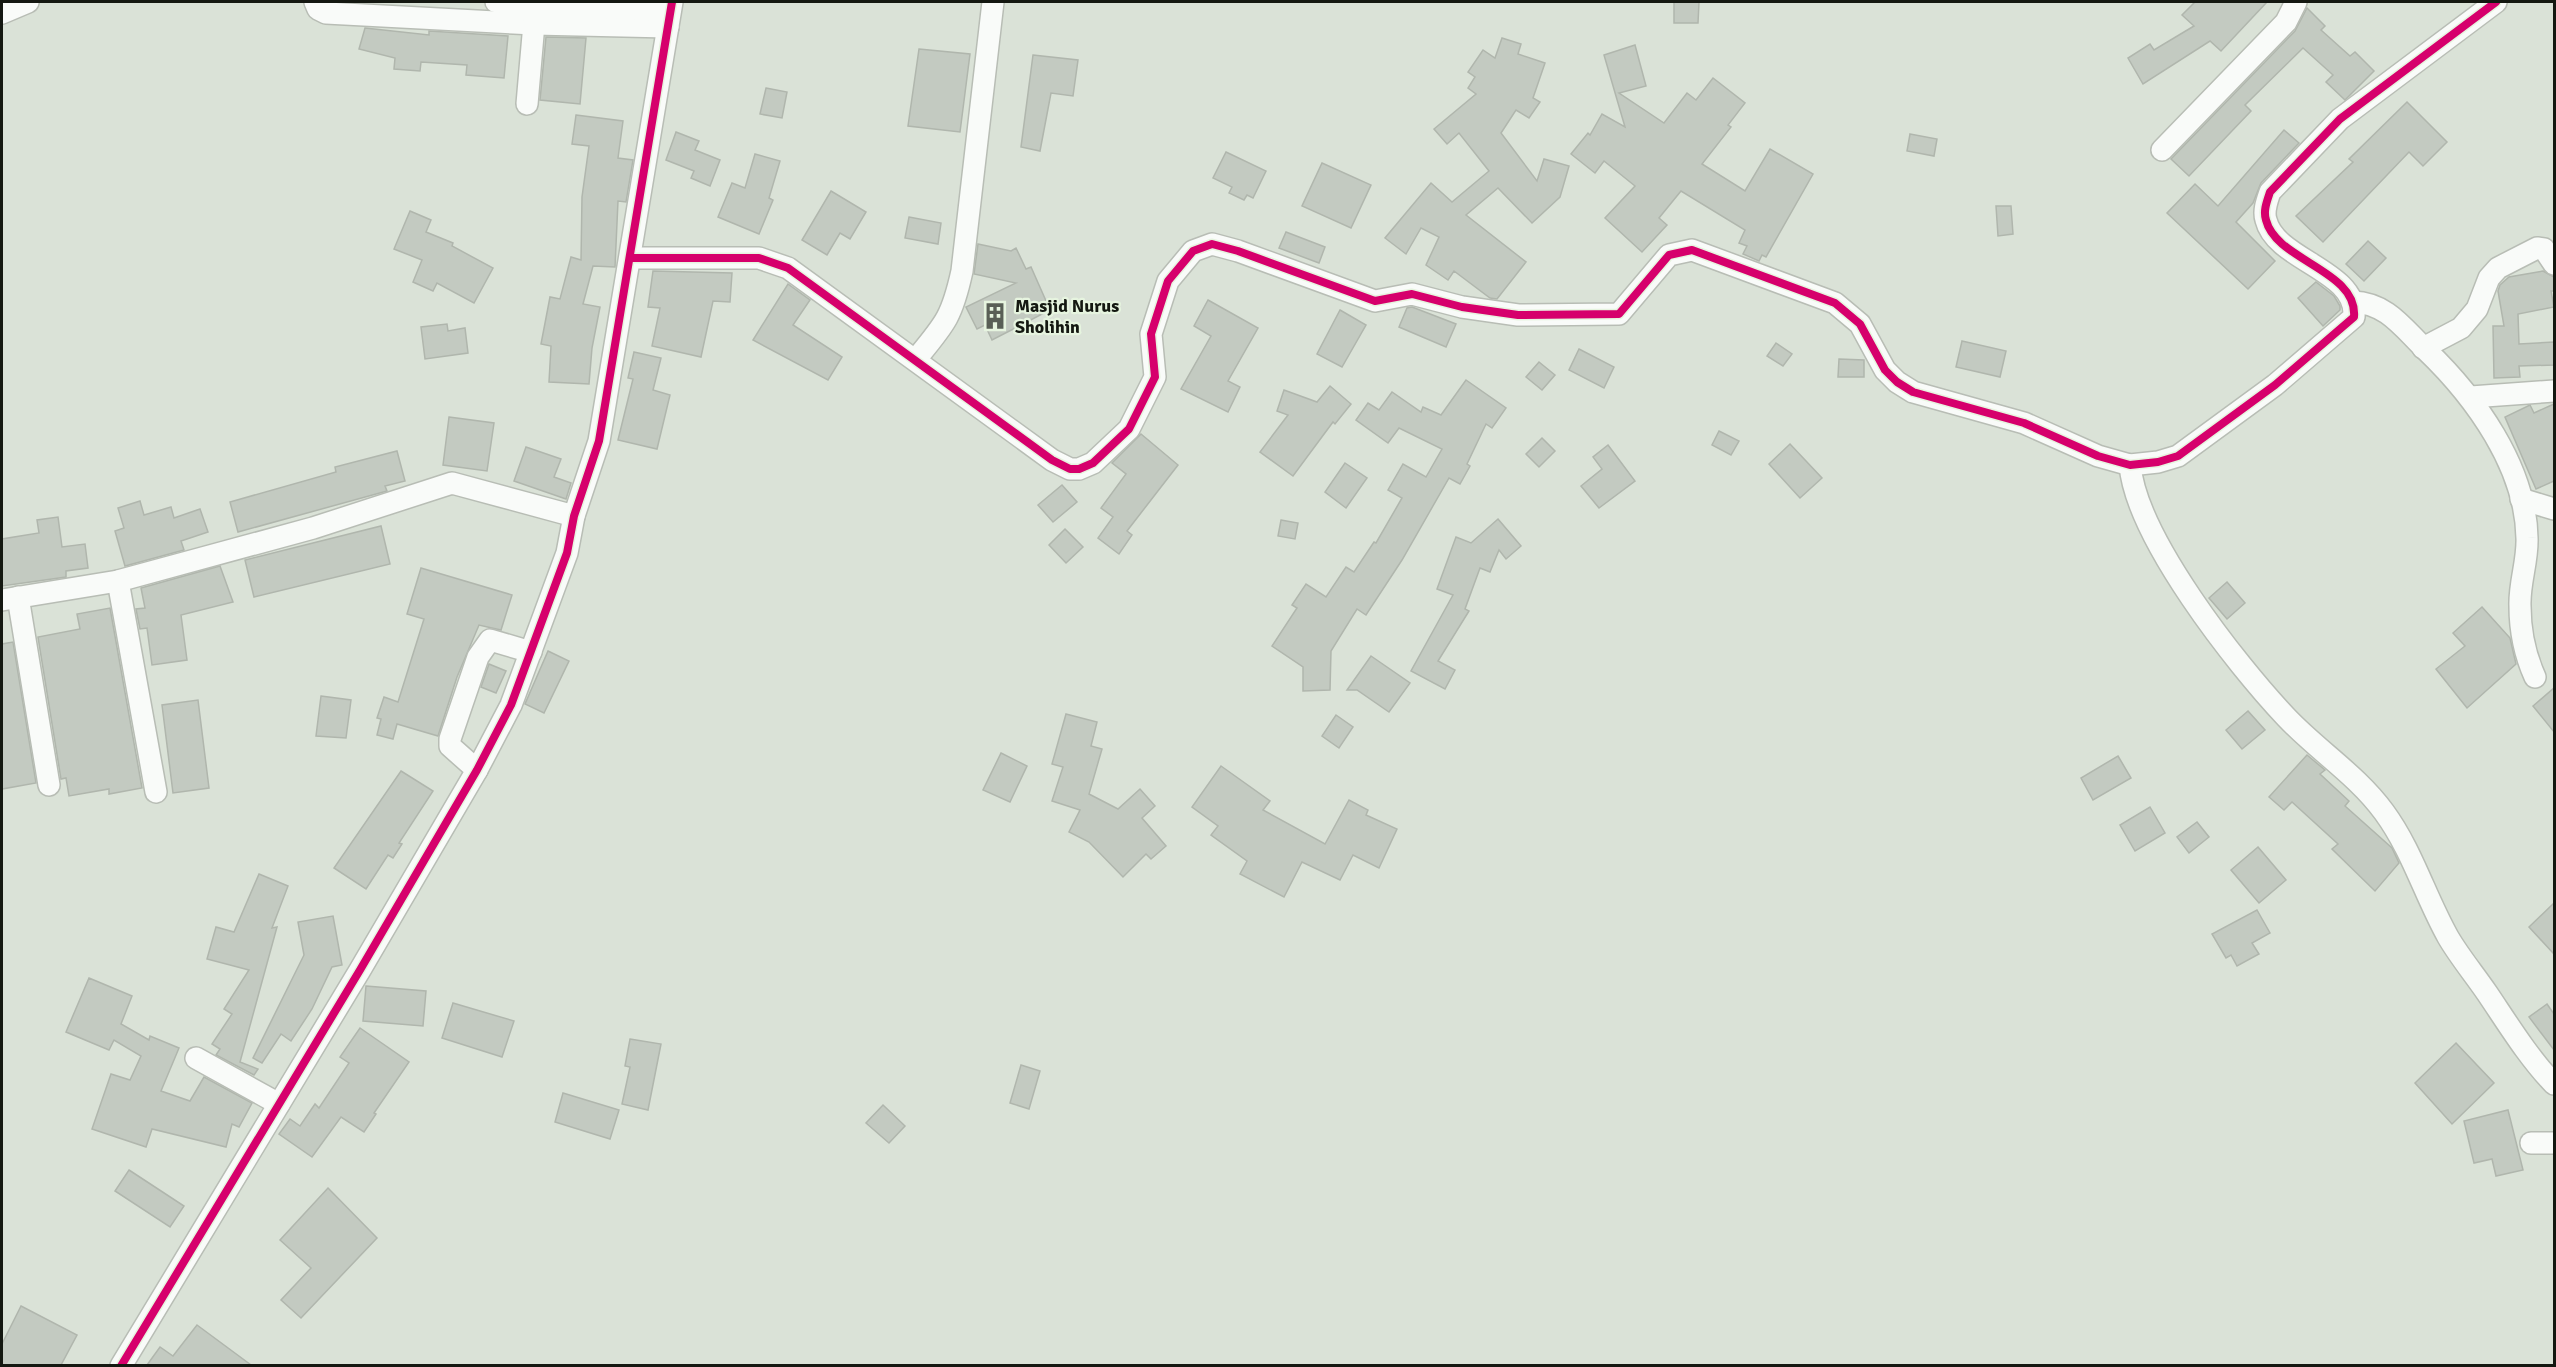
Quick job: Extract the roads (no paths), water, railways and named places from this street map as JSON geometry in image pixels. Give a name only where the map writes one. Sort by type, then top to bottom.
[{"type":"street","points":[[4,12],[28,2]]},
{"type":"street","points":[[121,1365],[477,771],[511,705],[567,553],[574,516],[599,441],[670,13],[535,10],[326,13],[318,9],[315,2]]},
{"type":"street","points":[[496,2],[535,10]]},
{"type":"street","points":[[916,359],[946,323],[955,306],[963,260],[993,2]]},
{"type":"street","points":[[2162,150],[2286,21],[2296,2]]},
{"type":"street","points":[[631,258],[759,258],[788,268],[1052,460],[1070,469],[1079,469],[1093,463],[1129,429],[1151,390],[1155,377],[1151,334],[1160,300],[1168,281],[1193,251],[1212,244],[1238,251],[1375,301],[1414,294],[1462,307],[1518,315],[1612,315],[1626,309],[1670,255],[1692,250],[1835,303],[1860,324],[1886,370],[1897,382],[1913,392],[2024,423],[2098,456],[2130,465],[2158,462],[2178,456],[2354,317],[2353,302],[2344,288],[2277,239],[2266,221],[2265,207],[2270,192],[2340,119],[2496,2]]},
{"type":"street","points":[[527,104],[535,10]]},
{"type":"street","points":[[2423,348],[2462,328],[2477,309],[2489,278],[2498,268],[2537,248],[2544,249],[2554,264]]},
{"type":"street","points":[[2353,302],[2376,305],[2396,318],[2471,398],[2500,444],[2521,499],[2527,538],[2520,606],[2528,660],[2535,677]]},
{"type":"street","points":[[2471,398],[2554,391]]},
{"type":"street","points":[[2130,465],[2132,482],[2143,510],[2200,611],[2287,717],[2369,793],[2384,812],[2397,832],[2448,937],[2513,1032],[2554,1084]]},
{"type":"street","points":[[49,785],[10,598],[118,581],[313,528],[452,483],[574,516]]},
{"type":"street","points":[[2521,499],[2554,509]]},
{"type":"street","points":[[118,581],[156,792]]},
{"type":"street","points":[[477,771],[450,746],[450,739],[478,657],[489,640],[531,652]]},
{"type":"street","points":[[196,1058],[279,1104]]},
{"type":"street","points":[[2531,1143],[2554,1143]]},
{"type":"place","name":"Masjid Nurus Sholihin","points":[[995,316]]}]
